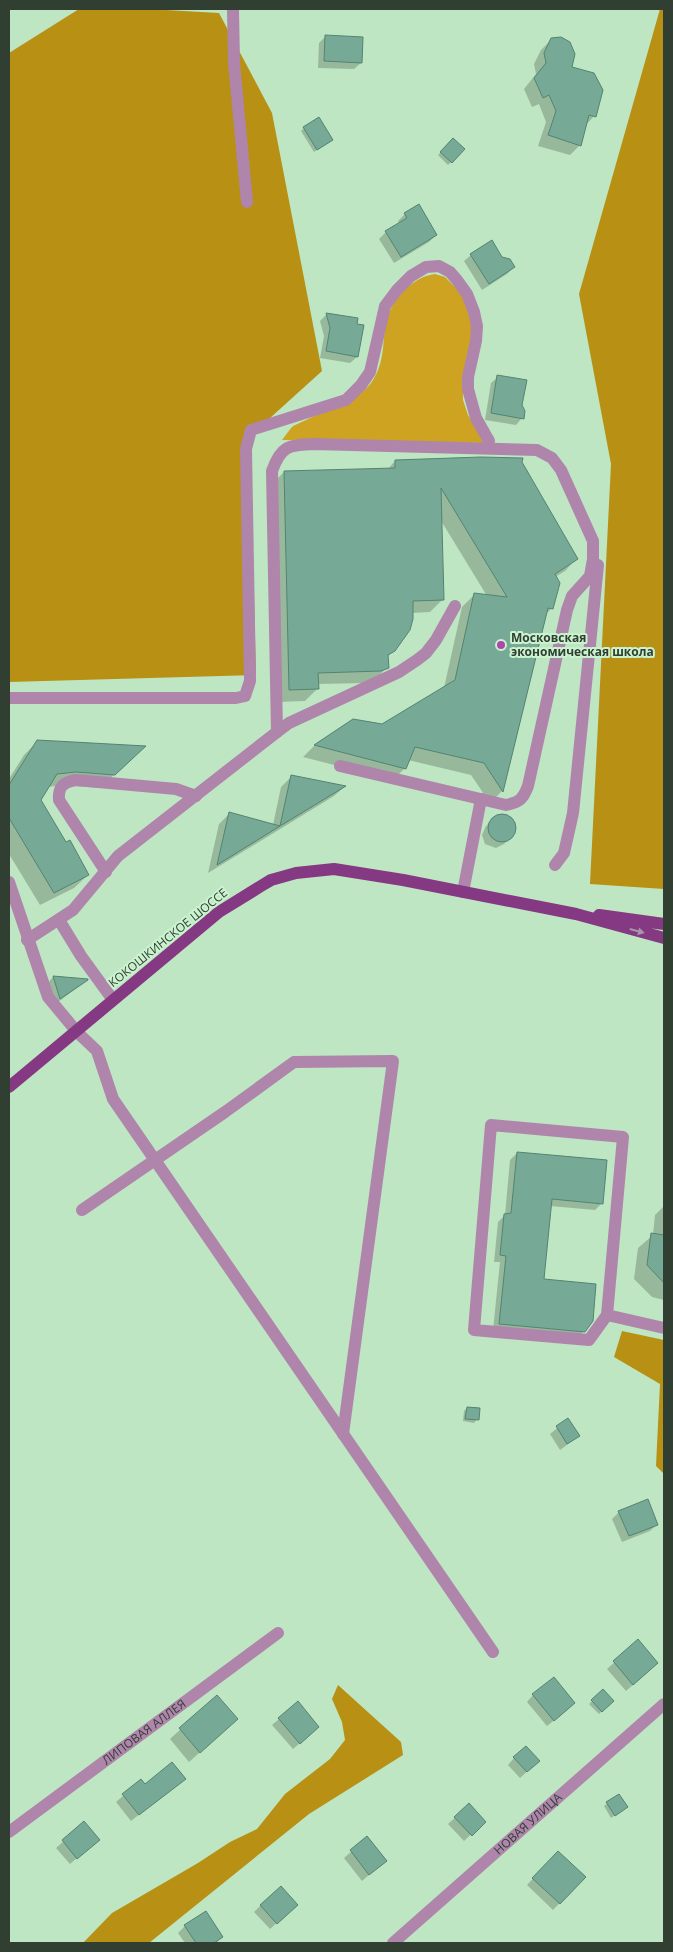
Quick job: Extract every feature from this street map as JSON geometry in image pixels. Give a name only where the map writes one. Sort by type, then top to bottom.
[{"type":"main road","name":"КОКОШКИНСКОЕ ШОССЕ","points":[[9,1087],[219,912],[248,892],[283,876],[309,870],[334,869],[394,878],[576,914]]},
{"type":"main road","points":[[576,914],[625,917],[664,924]]},
{"type":"main road","points":[[576,914],[664,938]]},
{"type":"street","points":[[233,9],[234,62],[247,202]]},
{"type":"street","points":[[9,698],[226,698],[245,696],[250,681],[246,449],[251,430],[346,400],[361,385],[370,372],[385,306],[411,276],[426,268],[439,266],[450,272],[467,294],[474,312],[477,326],[476,341],[468,377],[468,389],[476,418],[489,441]]},
{"type":"street","points":[[277,732],[272,471],[277,458],[284,448],[298,444],[314,444],[537,450],[552,458],[561,470],[594,541],[593,559],[590,576],[572,596],[567,610],[524,798],[518,803],[506,805],[340,766]]},
{"type":"street","points":[[555,865],[564,853],[573,814],[599,550]]},
{"type":"street","points":[[27,940],[72,910],[118,856],[289,723],[399,672],[426,653],[436,640],[455,606]]},
{"type":"street","points":[[106,872],[59,800],[61,786],[67,781],[76,780],[176,789],[196,796]]},
{"type":"street","points":[[463,892],[481,799]]},
{"type":"street","points":[[9,882],[27,940],[48,997],[77,1032],[97,1051],[113,1099],[493,1652]]},
{"type":"street","points":[[59,920],[81,956],[113,1000]]},
{"type":"street","points":[[82,1210],[225,1112],[294,1062],[393,1061],[343,1434]]},
{"type":"street","points":[[491,1125],[623,1138],[607,1315],[589,1340],[474,1330],[491,1125]]},
{"type":"street","points":[[607,1315],[664,1328]]},
{"type":"street","name":"ЛИПОВАЯ АЛЛЕЯ","points":[[9,1832],[278,1633]]},
{"type":"street","name":"НОВАЯ УЛИЦА","points":[[393,1943],[664,1704]]},
{"type":"shaded area","points":[[79,9],[148,9],[219,13],[272,113],[322,371],[250,436],[256,675],[9,682],[9,53]]},
{"type":"shaded area","points":[[660,9],[664,9],[664,889],[590,884],[611,464],[579,294]]},
{"type":"shaded area","points":[[435,274],[445,277],[461,293],[471,320],[471,336],[463,387],[463,400],[468,415],[485,443],[282,440],[295,425],[344,403],[368,387],[379,369],[386,325],[394,303],[414,282]]},
{"type":"shaded area","points":[[622,1331],[664,1340],[664,1474],[656,1466],[660,1384],[614,1357]]},
{"type":"shaded area","points":[[338,1685],[401,1742],[403,1755],[309,1814],[149,1943],[83,1943],[112,1913],[230,1842],[257,1829],[285,1794],[330,1759],[345,1740],[342,1722],[332,1699]]},
{"type":"building","points":[[325,35],[363,37],[362,63],[324,61]]},
{"type":"building","points":[[561,37],[570,42],[575,54],[572,67],[594,73],[603,90],[596,117],[589,115],[581,146],[548,135],[556,111],[549,95],[543,98],[534,78],[546,63],[544,53],[551,38]]},
{"type":"building","points":[[319,117],[333,140],[317,150],[303,127]]},
{"type":"building","points":[[453,138],[465,149],[452,163],[440,152]]},
{"type":"building","points":[[419,204],[437,235],[401,257],[385,231],[407,218],[404,213]]},
{"type":"building","points":[[492,240],[502,257],[510,259],[515,267],[489,284],[470,254]]},
{"type":"building","points":[[326,313],[358,318],[357,324],[364,325],[358,357],[326,351],[330,328]]},
{"type":"building","points":[[497,375],[527,380],[522,405],[525,411],[524,419],[491,413]]},
{"type":"building","points":[[481,457],[523,458],[522,462],[578,559],[555,574],[560,583],[553,609],[548,608],[503,792],[484,763],[415,747],[406,769],[314,745],[353,719],[382,724],[455,680],[474,593],[507,597],[441,488],[444,600],[413,601],[413,619],[410,630],[395,651],[388,655],[389,668],[381,671],[318,673],[319,689],[289,690],[284,471],[395,468],[395,460]]},
{"type":"building","points":[[37,740],[146,746],[115,775],[76,772],[57,774],[41,800],[66,842],[70,840],[89,875],[54,893],[9,818],[9,785]]},
{"type":"building","points":[[291,775],[346,786],[280,826]]},
{"type":"building","points":[[229,812],[280,826],[217,865]]},
{"type":"building","points":[[502,814],[512,818],[516,828],[512,838],[502,842],[492,838],[488,828],[492,818]]},
{"type":"building","points":[[53,976],[88,979],[88,980],[60,999]]},
{"type":"building","points":[[517,1152],[607,1160],[603,1204],[552,1199],[544,1279],[596,1284],[593,1321],[585,1332],[499,1324],[506,1256],[500,1255],[504,1214],[511,1213]]},
{"type":"building","points":[[651,1233],[664,1235],[664,1283],[647,1265]]},
{"type":"building","points":[[467,1407],[480,1408],[479,1420],[465,1419]]},
{"type":"building","points":[[568,1418],[580,1436],[567,1444],[556,1426]]},
{"type":"building","points":[[648,1499],[658,1525],[629,1536],[618,1511]]},
{"type":"building","points":[[638,1639],[658,1663],[633,1685],[613,1661]]},
{"type":"building","points":[[554,1677],[575,1703],[554,1721],[532,1694]]},
{"type":"building","points":[[603,1689],[614,1701],[602,1712],[591,1700]]},
{"type":"building","points":[[217,1695],[238,1719],[200,1753],[179,1728]]},
{"type":"building","points":[[298,1701],[319,1727],[300,1744],[278,1718]]},
{"type":"building","points":[[526,1746],[540,1761],[527,1772],[513,1757]]},
{"type":"building","points":[[172,1762],[186,1779],[139,1815],[122,1794],[141,1779],[145,1784]]},
{"type":"building","points":[[619,1794],[628,1807],[615,1816],[606,1802]]},
{"type":"building","points":[[469,1803],[486,1822],[472,1836],[454,1817]]},
{"type":"building","points":[[84,1821],[100,1840],[77,1859],[62,1840]]},
{"type":"building","points":[[367,1836],[387,1861],[369,1875],[350,1850]]},
{"type":"building","points":[[558,1851],[586,1877],[560,1904],[532,1878]]},
{"type":"building","points":[[281,1886],[298,1905],[277,1924],[260,1905]]},
{"type":"building","points":[[206,1911],[223,1937],[214,1943],[196,1943],[184,1925]]},
{"type":"place","name":"Московская экономическая школа","points":[[501,645]]}]
